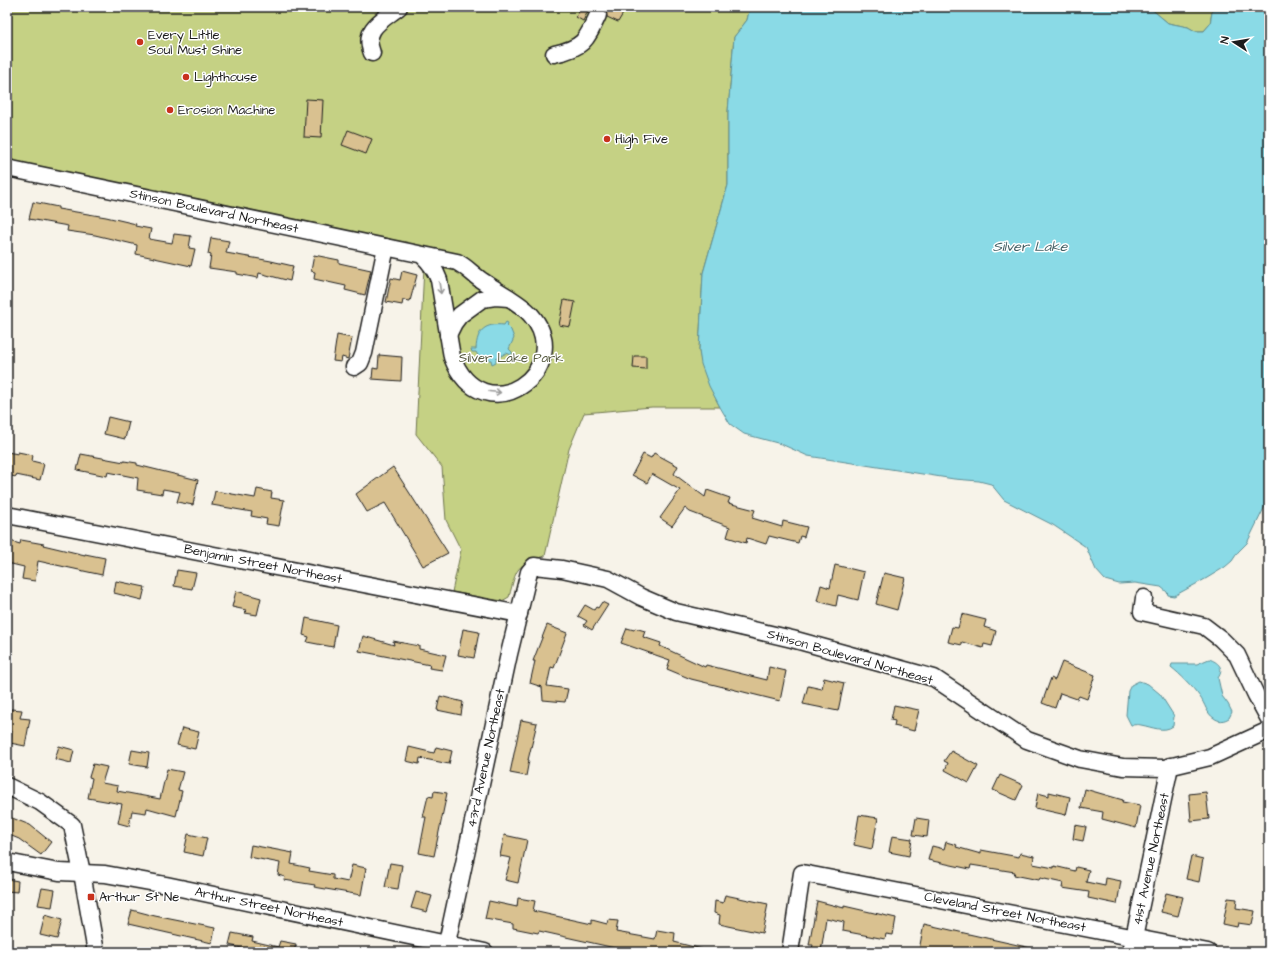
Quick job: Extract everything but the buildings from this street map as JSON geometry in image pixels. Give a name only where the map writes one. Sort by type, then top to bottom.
[{"type":"street","points":[[372,53],[369,35],[372,29],[399,7]]},
{"type":"street","points":[[554,54],[570,50],[582,43],[587,37],[598,15]]},
{"type":"street","name":"Stinson Boulevard Northeast","points":[[7,168],[457,262],[531,314],[538,324],[542,334],[544,347],[542,358],[539,368],[527,382],[506,393],[494,393],[482,391],[472,386],[462,377],[456,368],[452,357],[439,280],[435,270],[422,255]]},
{"type":"street","points":[[354,367],[360,363],[364,353],[386,247]]},
{"type":"street","points":[[448,335],[460,315],[482,299],[495,297],[509,298]]},
{"type":"street","name":"Benjamin Street Northeast","points":[[7,515],[519,614]]},
{"type":"street","name":"Stinson Boulevard Northeast","points":[[534,566],[562,569],[608,579],[641,597],[676,612],[792,639],[934,678],[1027,740],[1080,760],[1124,767],[1164,768],[1210,757],[1269,730]]},
{"type":"street","name":"43rd Avenue Northeast","points":[[446,948],[509,654],[529,572],[534,566]]},
{"type":"street","points":[[1144,598],[1142,612],[1204,626],[1221,639],[1237,655],[1269,719]]},
{"type":"street","name":"41st Avenue Northeast","points":[[1133,945],[1170,766]]},
{"type":"street","points":[[7,786],[40,802],[72,825],[96,952]]},
{"type":"street","name":"Arthur Street Northeast","points":[[7,862],[59,872],[105,874],[166,886],[446,948],[484,952]]},
{"type":"street","name":"Cleveland Street Northeast","points":[[790,952],[802,873],[1133,945],[1208,952]]},
{"type":"green space","name":"Silver Lake Park","points":[[7,7],[750,7],[747,20],[734,37],[728,112],[728,185],[703,273],[699,351],[713,394],[720,407],[652,407],[584,413],[569,449],[545,556],[528,562],[519,569],[516,573],[509,597],[502,601],[452,592],[461,550],[446,520],[442,467],[416,434],[426,249],[7,162]]},
{"type":"green space","points":[[1149,7],[1214,7],[1210,24],[1204,31],[1195,31],[1188,27],[1168,23]]},
{"type":"water","name":"Silver Lake","points":[[750,7],[1149,7],[1168,23],[1188,27],[1195,31],[1204,31],[1210,24],[1214,7],[1269,7],[1269,498],[1247,543],[1232,561],[1207,578],[1174,596],[1168,595],[1167,592],[1161,587],[1135,583],[1119,584],[1105,580],[1096,570],[1086,547],[1053,525],[1004,500],[991,484],[808,456],[781,444],[744,434],[730,424],[709,386],[701,364],[699,351],[703,273],[728,185],[728,112],[734,37],[747,20]]},
{"type":"water","points":[[506,322],[508,323],[507,326],[511,330],[514,338],[509,349],[512,352],[512,355],[506,353],[496,359],[496,362],[492,364],[491,360],[480,359],[476,352],[472,352],[471,349],[476,349],[478,337],[483,329],[492,325],[504,325]]},
{"type":"water","points":[[1209,659],[1218,664],[1221,668],[1218,678],[1222,696],[1232,712],[1229,718],[1220,721],[1212,716],[1197,693],[1171,667],[1172,664],[1197,664]]},
{"type":"water","points":[[1139,681],[1148,684],[1160,694],[1174,716],[1173,726],[1162,729],[1131,725],[1126,715],[1128,691],[1131,685]]},
{"type":"place","name":"Every Little Soul Must Shine","points":[[140,42]]},
{"type":"place","name":"Lighthouse","points":[[186,77]]},
{"type":"place","name":"Erosion Machine","points":[[170,110]]},
{"type":"place","name":"High Five","points":[[607,139]]},
{"type":"place","name":"Arthur St Ne","points":[[91,897]]}]
